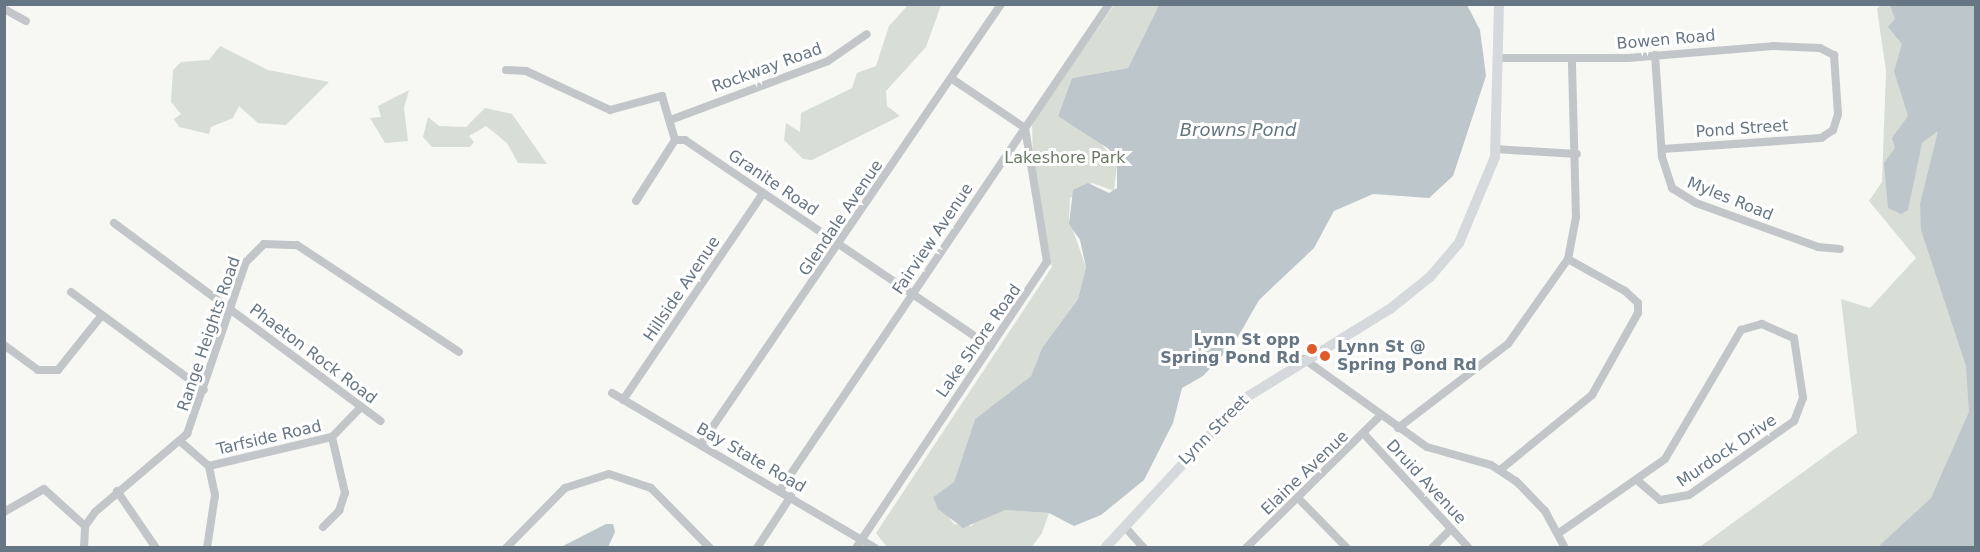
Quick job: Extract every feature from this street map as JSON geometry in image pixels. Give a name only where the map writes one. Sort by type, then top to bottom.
[{"type":"main road","name":"Lynn Street","points":[[1105,548],[1233,407],[1304,359],[1389,309],[1430,277],[1460,243],[1478,208],[1496,149],[1500,58],[1499,4]]},
{"type":"street","name":"Glendale Avenue","points":[[701,444],[1001,4]]},
{"type":"street","name":"Fairview Avenue","points":[[780,490],[1109,4]]},
{"type":"street","points":[[4,9],[26,21]]},
{"type":"street","name":"Rockway Road","points":[[672,119],[828,61],[867,34]]},
{"type":"street","name":"Bowen Road","points":[[1500,58],[1572,60],[1773,46],[1820,48],[1833,55],[1838,114],[1824,136]]},
{"type":"street","name":"Myles Road","points":[[1655,55],[1662,149],[1668,182],[1685,198],[1818,247],[1840,249]]},
{"type":"street","points":[[1398,428],[1508,344],[1568,259],[1576,216],[1577,153],[1572,60]]},
{"type":"street","points":[[506,70],[520,69],[618,111],[656,95],[666,100],[675,140],[636,201]]},
{"type":"street","points":[[952,79],[1024,128]]},
{"type":"street","name":"Lake Shore Road","points":[[856,548],[1047,262],[1024,128]]},
{"type":"street","name":"Pond Street","points":[[1662,149],[1824,136]]},
{"type":"street","name":"Granite Road","points":[[675,140],[685,140],[991,347]]},
{"type":"street","points":[[1496,149],[1577,153]]},
{"type":"street","name":"Hillside Avenue","points":[[624,400],[763,193]]},
{"type":"street","name":"Phaeton Rock Road","points":[[114,224],[381,421]]},
{"type":"street","name":"Range Heights Road","points":[[85,526],[117,491],[181,442],[204,390],[251,255],[268,242],[289,242],[459,352]]},
{"type":"street","points":[[1500,470],[1592,395],[1638,313],[1638,303],[1624,291],[1568,259]]},
{"type":"street","points":[[71,292],[204,390]]},
{"type":"street","points":[[4,345],[38,370],[58,370],[102,315]]},
{"type":"street","name":"Murdock Drive","points":[[1559,533],[1639,482],[1670,452],[1741,330],[1762,324],[1794,338],[1803,398],[1794,421],[1689,495],[1660,500],[1639,482]]},
{"type":"street","points":[[1304,359],[1380,416],[1427,447],[1500,470],[1545,511],[1559,533],[1565,548]]},
{"type":"street","name":"Bay State Road","points":[[612,393],[791,496],[876,548]]},
{"type":"street","name":"Tarfside Road","points":[[181,442],[209,466],[332,437],[361,407]]},
{"type":"street","name":"Elaine Avenue","points":[[1246,548],[1380,416]]},
{"type":"street","name":"Druid Avenue","points":[[1364,434],[1469,548]]},
{"type":"street","points":[[323,526],[339,511],[345,493],[332,437]]},
{"type":"street","points":[[207,548],[215,495],[209,466]]},
{"type":"street","points":[[506,548],[565,488],[609,474],[651,488],[710,548]]},
{"type":"street","points":[[4,512],[44,489],[85,526],[84,548]]},
{"type":"street","points":[[117,491],[156,548]]},
{"type":"street","points":[[757,548],[791,496]]},
{"type":"street","points":[[1298,498],[1347,548]]},
{"type":"street","points":[[1125,527],[1144,548]]},
{"type":"street","points":[[1432,548],[1451,529]]},
{"type":"green space","points":[[1882,4],[1975,5],[1965,345],[1976,414],[1929,504],[1879,547],[1698,548],[1857,433],[1841,299],[1870,308],[1916,258],[1869,201],[1882,182],[1886,71],[1877,9]]},
{"type":"green space","points":[[908,5],[941,5],[926,47],[886,91],[887,106],[900,116],[812,160],[803,159],[784,140],[786,123],[800,132],[801,113],[852,88],[857,73],[876,66],[889,26]]},
{"type":"green space","name":"Lakeshore Park","points":[[1114,5],[1159,5],[1128,68],[1072,78],[1058,116],[1099,140],[1117,165],[1114,191],[1092,183],[1070,198],[1069,219],[1086,267],[1078,299],[1042,348],[1031,376],[975,419],[954,482],[933,497],[954,524],[971,526],[990,512],[1005,510],[1049,513],[1042,533],[1031,548],[887,547],[876,533],[1052,267],[1033,165],[1032,122]]},
{"type":"green space","points":[[220,46],[268,70],[329,82],[286,125],[258,123],[239,106],[233,118],[211,127],[209,134],[179,127],[174,119],[181,114],[171,102],[173,70],[181,62],[209,60]]},
{"type":"green space","points":[[409,90],[404,108],[408,141],[385,143],[370,118],[381,117],[378,106]]},
{"type":"green space","points":[[485,108],[512,114],[547,164],[518,163],[507,143],[486,126],[469,136],[474,142],[470,147],[432,147],[423,137],[428,117],[439,126],[466,127]]},
{"type":"water","name":"Browns Pond","points":[[1159,5],[1467,5],[1480,30],[1486,76],[1453,176],[1429,198],[1373,194],[1334,211],[1314,248],[1259,300],[1235,342],[1203,376],[1182,388],[1173,423],[1144,480],[1101,515],[1074,526],[1049,513],[1005,510],[963,528],[938,509],[933,497],[954,482],[975,419],[1031,376],[1042,348],[1078,299],[1086,267],[1080,240],[1069,224],[1073,190],[1088,183],[1109,193],[1117,188],[1117,165],[1109,149],[1058,116],[1072,78],[1128,68]]},
{"type":"water","points":[[1890,5],[1975,5],[1975,547],[1878,547],[1931,498],[1969,412],[1966,366],[1921,230],[1920,204],[1938,131],[1922,143],[1908,210],[1901,214],[1888,208],[1884,163],[1895,148],[1892,138],[1908,116],[1894,71],[1902,44],[1888,27],[1895,19]]},
{"type":"water","points":[[606,524],[613,524],[615,532],[608,547],[561,547]]},
{"type":"place","name":"Lynn St opp Spring Pond Rd","points":[[1312,349]]},
{"type":"place","name":"Lynn St @ Spring Pond Rd","points":[[1325,356]]}]
